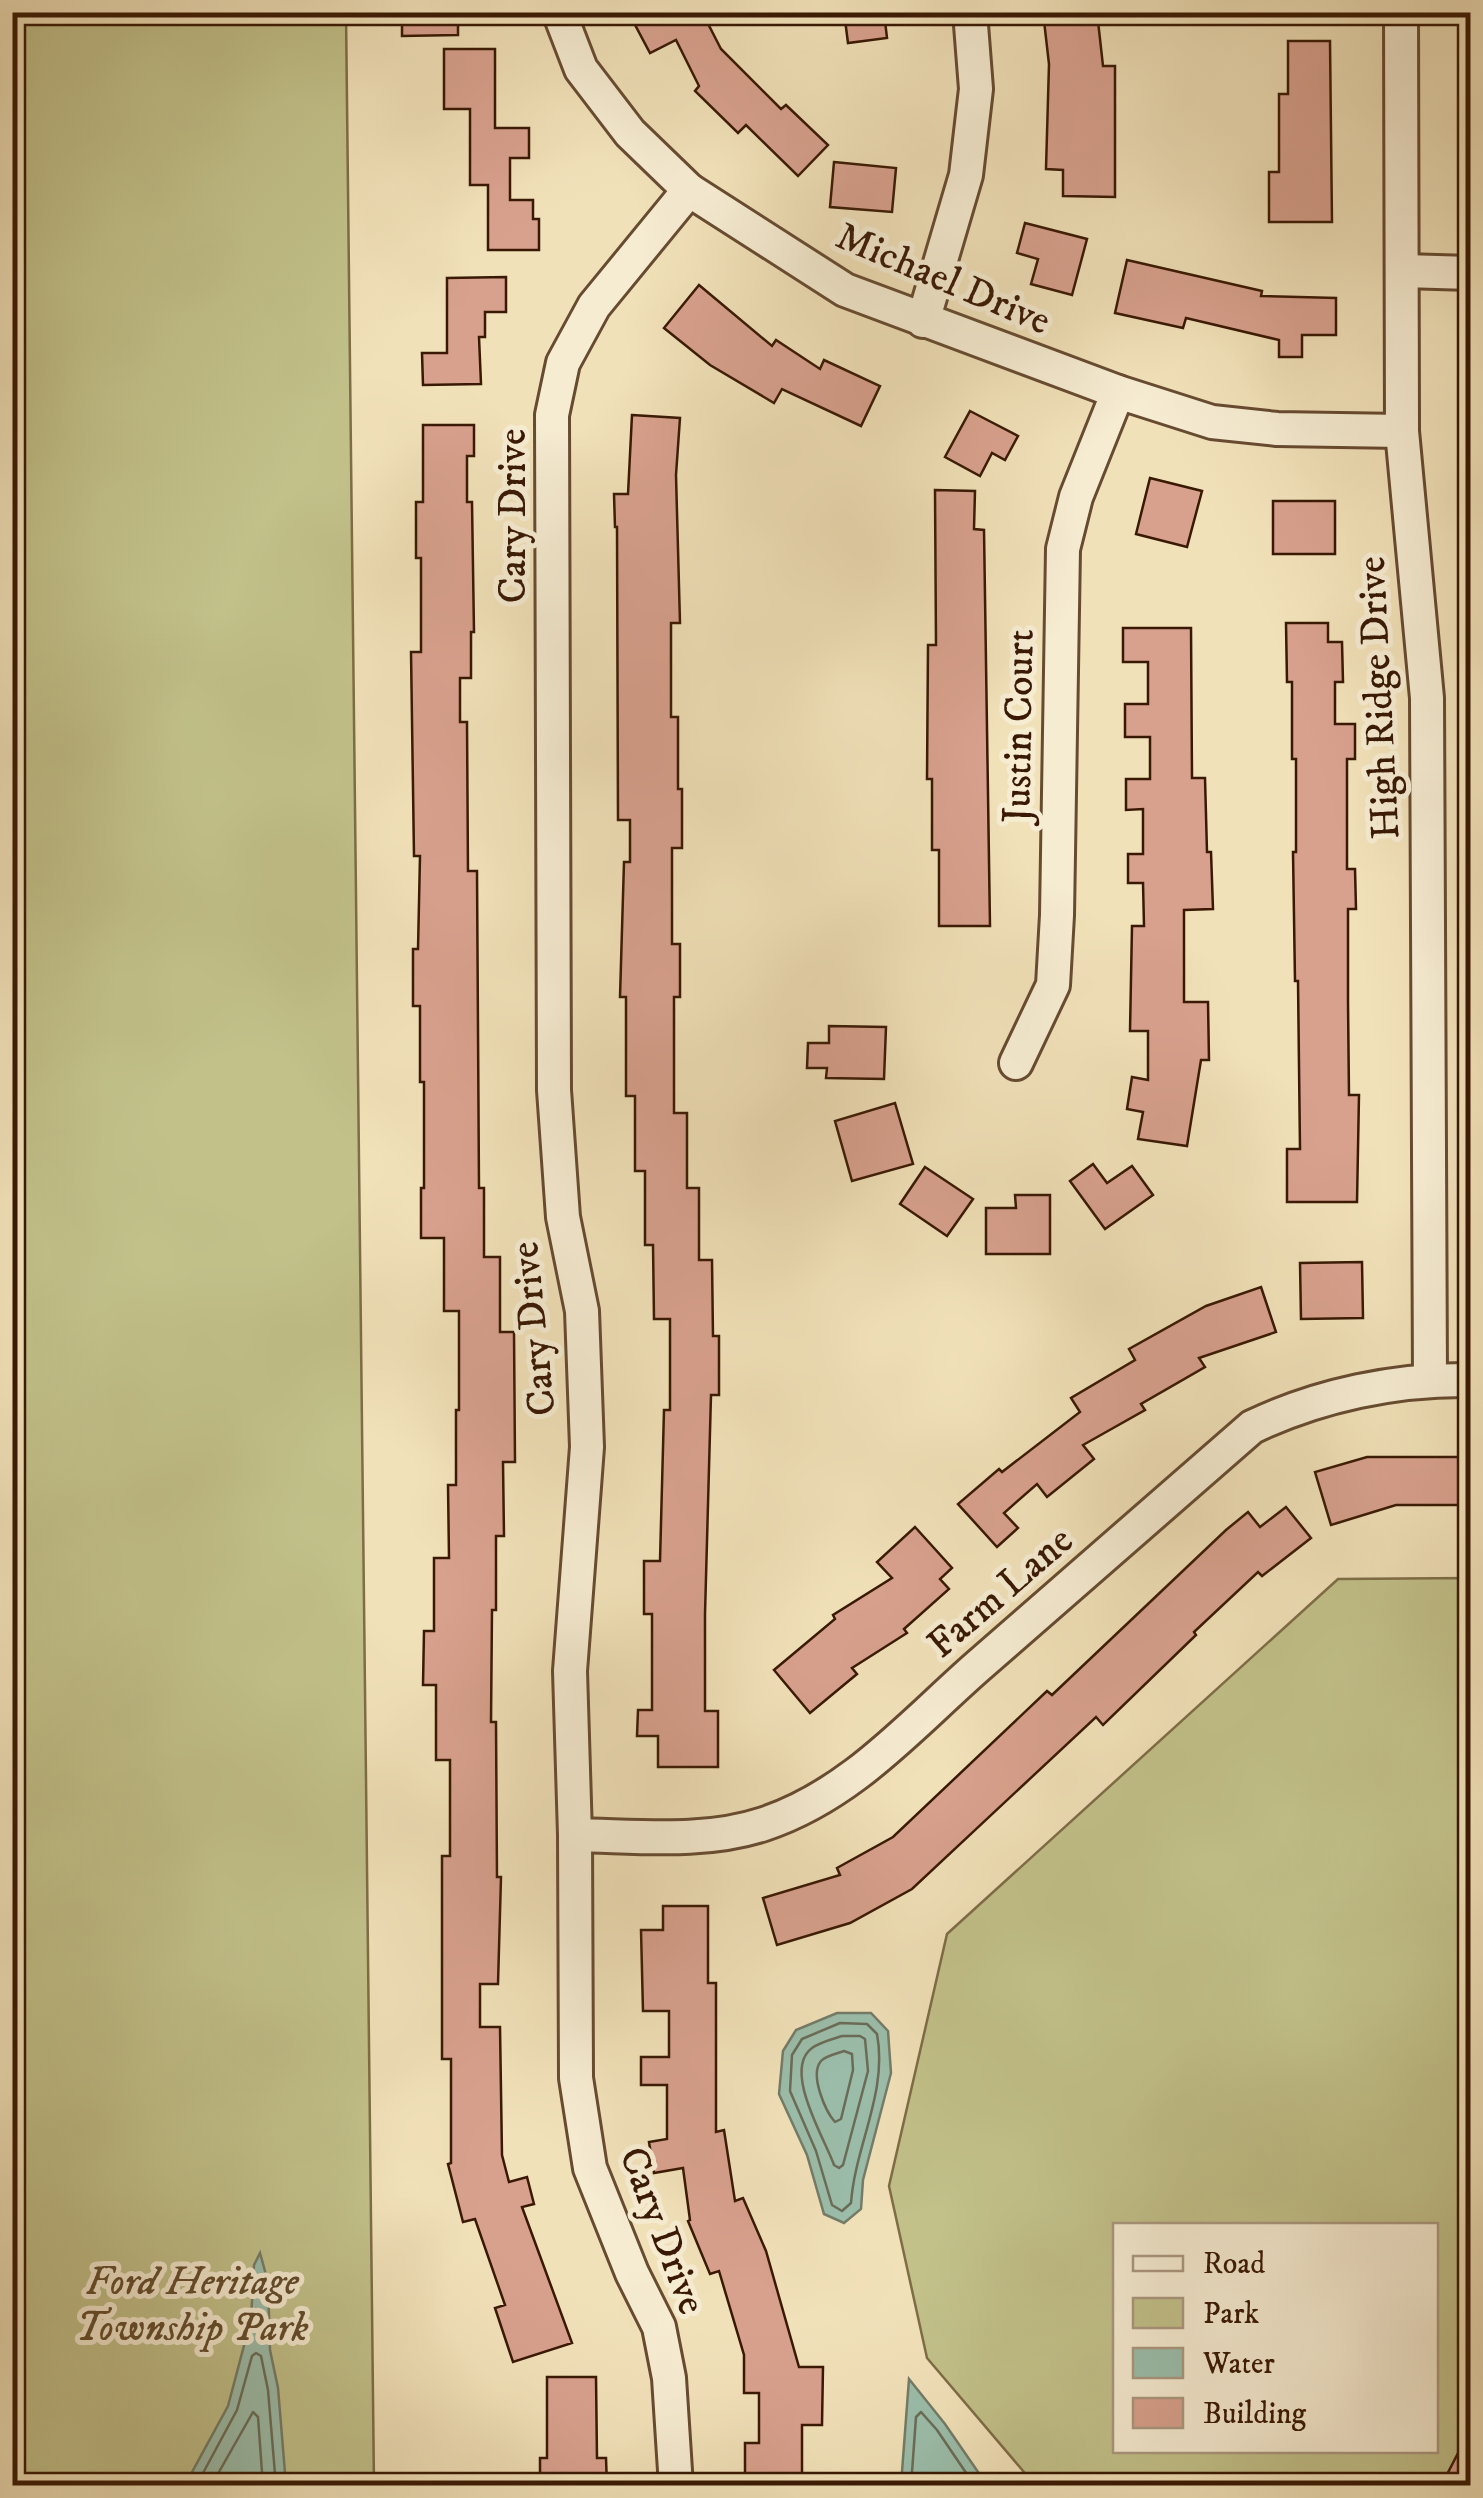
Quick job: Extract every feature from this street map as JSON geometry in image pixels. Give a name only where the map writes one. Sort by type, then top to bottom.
[{"type":"street","name":"Michael Drive","points":[[559,12],[581,69],[630,132],[689,190],[846,290],[1118,392],[1212,422],[1277,429],[1402,431]]},
{"type":"street","points":[[923,321],[966,175],[976,89],[970,12]]},
{"type":"street","name":"High Ridge Drive","points":[[1402,12],[1402,431],[1427,698],[1430,1379]]},
{"type":"street","name":"Cary Drive","points":[[676,2486],[669,2378],[658,2327],[590,2168],[576,2078],[576,1835],[570,1671],[586,1448],[582,1311],[563,1217],[554,1090],[552,415],[563,363],[594,306],[689,190]]},
{"type":"street","points":[[1404,271],[1470,272]]},
{"type":"street","name":"Justin Court","points":[[1016,1062],[1053,985],[1063,549],[1076,497],[1118,392]]},
{"type":"street","name":"Farm Lane","points":[[576,1835],[691,1838],[760,1826],[810,1807],[868,1767],[939,1700],[1252,1427],[1293,1407],[1349,1393],[1430,1379],[1470,1380]]},
{"type":"green space","name":"Ford Heritage Township Park","points":[[12,13],[346,13],[374,2485],[13,2485]]},
{"type":"green space","points":[[1470,1578],[1470,2485],[1035,2485],[927,2358],[889,2186],[947,1934],[1338,1579]]},
{"type":"water","points":[[837,2013],[871,2013],[888,2031],[891,2073],[863,2180],[861,2209],[844,2223],[824,2214],[807,2155],[779,2094],[783,2051],[796,2030]]},
{"type":"water","points":[[260,2253],[268,2282],[270,2350],[278,2388],[286,2485],[185,2485],[228,2406],[251,2319],[254,2265]]},
{"type":"water","points":[[909,2379],[945,2424],[987,2485],[901,2485]]},
{"type":"building","points":[[402,12],[458,12],[458,35],[402,36]]},
{"type":"building","points":[[651,12],[702,12],[721,49],[781,109],[786,105],[828,145],[798,176],[746,125],[738,133],[695,91],[699,86],[676,40],[650,53],[633,21]]},
{"type":"building","points":[[844,12],[884,12],[887,38],[848,43]]},
{"type":"building","points":[[1043,12],[1097,12],[1103,66],[1115,66],[1115,197],[1063,196],[1063,170],[1046,169],[1049,64]]},
{"type":"building","points":[[1288,41],[1330,41],[1332,222],[1269,222],[1269,172],[1279,172],[1279,94],[1288,94]]},
{"type":"building","points":[[444,49],[495,49],[495,128],[529,128],[529,158],[510,158],[510,200],[533,200],[533,219],[539,219],[539,250],[488,250],[488,185],[470,185],[470,109],[444,109]]},
{"type":"building","points":[[834,162],[896,168],[892,212],[830,207]]},
{"type":"building","points":[[1025,223],[1087,239],[1072,295],[1031,284],[1038,259],[1017,253]]},
{"type":"building","points":[[1127,260],[1262,291],[1261,296],[1336,298],[1336,335],[1302,335],[1302,357],[1279,357],[1279,340],[1186,318],[1183,328],[1115,313]]},
{"type":"building","points":[[506,277],[506,312],[485,312],[485,337],[479,337],[481,384],[423,385],[422,353],[447,353],[447,278]]},
{"type":"building","points":[[699,285],[772,346],[776,340],[820,369],[824,360],[880,386],[861,426],[782,389],[774,403],[710,365],[664,328]]},
{"type":"building","points":[[970,411],[1018,436],[1005,460],[992,453],[980,476],[945,457]]},
{"type":"building","points":[[632,415],[680,418],[676,475],[680,623],[671,623],[671,717],[678,717],[678,789],[682,789],[682,848],[672,848],[672,944],[680,944],[680,997],[674,997],[674,1113],[687,1113],[687,1188],[699,1188],[699,1260],[712,1260],[713,1336],[719,1336],[719,1395],[711,1395],[705,1614],[705,1711],[718,1711],[718,1767],[658,1767],[658,1736],[637,1736],[638,1710],[652,1710],[652,1614],[644,1614],[644,1561],[660,1561],[664,1410],[670,1410],[670,1319],[654,1319],[653,1245],[645,1245],[645,1171],[635,1171],[635,1096],[626,1096],[626,997],[620,997],[624,862],[630,862],[630,820],[618,820],[614,494],[628,494]]},
{"type":"building","points":[[423,425],[474,425],[474,456],[467,456],[467,502],[472,502],[474,632],[471,678],[460,678],[460,722],[467,722],[468,871],[477,871],[479,1188],[484,1188],[484,1257],[500,1257],[500,1332],[514,1332],[515,1462],[503,1462],[504,1536],[496,1536],[496,1610],[492,1610],[491,1722],[496,1722],[497,1877],[501,1877],[498,1984],[480,1984],[480,2027],[500,2027],[502,2155],[509,2182],[527,2177],[534,2204],[522,2207],[572,2343],[513,2362],[495,2308],[505,2305],[475,2219],[463,2222],[448,2164],[451,2059],[442,2059],[442,1856],[450,1856],[450,1760],[436,1760],[436,1685],[423,1685],[424,1631],[434,1631],[434,1558],[449,1558],[448,1485],[456,1485],[459,1311],[444,1311],[444,1238],[421,1238],[424,1082],[420,1082],[420,1006],[413,1006],[420,856],[414,856],[411,652],[421,652],[421,558],[416,558],[416,502],[423,502]]},
{"type":"building","points":[[1150,478],[1202,491],[1187,547],[1136,534]]},
{"type":"building","points":[[935,490],[975,491],[974,529],[984,530],[990,926],[939,926],[939,850],[932,850],[932,779],[927,779],[928,645],[936,645]]},
{"type":"building","points":[[1273,501],[1335,501],[1335,554],[1273,554]]},
{"type":"building","points":[[1286,623],[1328,623],[1328,642],[1342,642],[1343,682],[1335,682],[1335,724],[1355,724],[1355,759],[1347,759],[1347,869],[1355,869],[1356,909],[1348,909],[1348,1002],[1349,1095],[1359,1095],[1357,1202],[1287,1202],[1287,1149],[1300,1149],[1293,852],[1296,759],[1292,759],[1292,682],[1287,682]]},
{"type":"building","points":[[1123,628],[1191,628],[1192,778],[1205,778],[1213,909],[1184,910],[1184,1002],[1208,1002],[1209,1060],[1201,1060],[1187,1146],[1138,1139],[1143,1112],[1127,1109],[1132,1077],[1148,1080],[1148,1031],[1130,1031],[1132,926],[1144,926],[1143,883],[1128,883],[1128,854],[1143,854],[1143,809],[1126,810],[1126,779],[1150,779],[1150,737],[1125,737],[1125,704],[1148,704],[1148,662],[1123,662]]},
{"type":"building","points":[[829,1026],[886,1027],[884,1079],[826,1078],[827,1068],[807,1068],[808,1043],[829,1043]]},
{"type":"building","points":[[895,1103],[913,1164],[852,1181],[835,1121]]},
{"type":"building","points":[[1093,1164],[1107,1183],[1132,1166],[1153,1195],[1105,1229],[1070,1181]]},
{"type":"building","points":[[925,1167],[973,1199],[947,1236],[900,1204]]},
{"type":"building","points":[[1015,1195],[1050,1195],[1050,1254],[986,1254],[986,1208],[1016,1208]]},
{"type":"building","points":[[1362,1262],[1363,1318],[1301,1319],[1300,1263]]},
{"type":"building","points":[[1261,1287],[1276,1332],[1199,1358],[1205,1367],[1141,1404],[1145,1410],[1083,1445],[1094,1459],[1047,1497],[1037,1484],[1004,1513],[1018,1528],[997,1547],[958,1504],[999,1469],[1002,1472],[1080,1412],[1071,1398],[1135,1360],[1129,1349],[1206,1306]]},
{"type":"building","points":[[1367,1457],[1470,1457],[1470,1505],[1396,1505],[1331,1525],[1315,1472]]},
{"type":"building","points":[[1286,1507],[1311,1538],[1262,1576],[1258,1572],[1103,1725],[1096,1717],[912,1889],[850,1923],[777,1945],[763,1898],[840,1875],[837,1868],[893,1837],[1047,1691],[1052,1695],[1226,1530],[1248,1512],[1260,1527]]},
{"type":"building","points":[[915,1527],[952,1568],[940,1579],[949,1589],[904,1629],[907,1633],[852,1668],[857,1674],[810,1713],[774,1670],[835,1619],[833,1615],[892,1578],[877,1562]]},
{"type":"building","points":[[663,1906],[708,1906],[708,1983],[716,1983],[716,2132],[724,2130],[735,2201],[743,2198],[766,2251],[799,2367],[823,2367],[822,2425],[802,2425],[802,2486],[745,2486],[745,2443],[759,2443],[759,2393],[744,2393],[744,2355],[719,2271],[710,2274],[688,2221],[683,2168],[654,2173],[649,2142],[667,2139],[667,2085],[641,2085],[641,2057],[669,2057],[669,2011],[643,2011],[641,1930],[663,1930]]},
{"type":"building","points":[[547,2377],[596,2377],[597,2458],[606,2458],[607,2486],[540,2486],[540,2458],[547,2458]]},
{"type":"building","points":[[1470,2430],[1470,2486],[1441,2486]]}]
